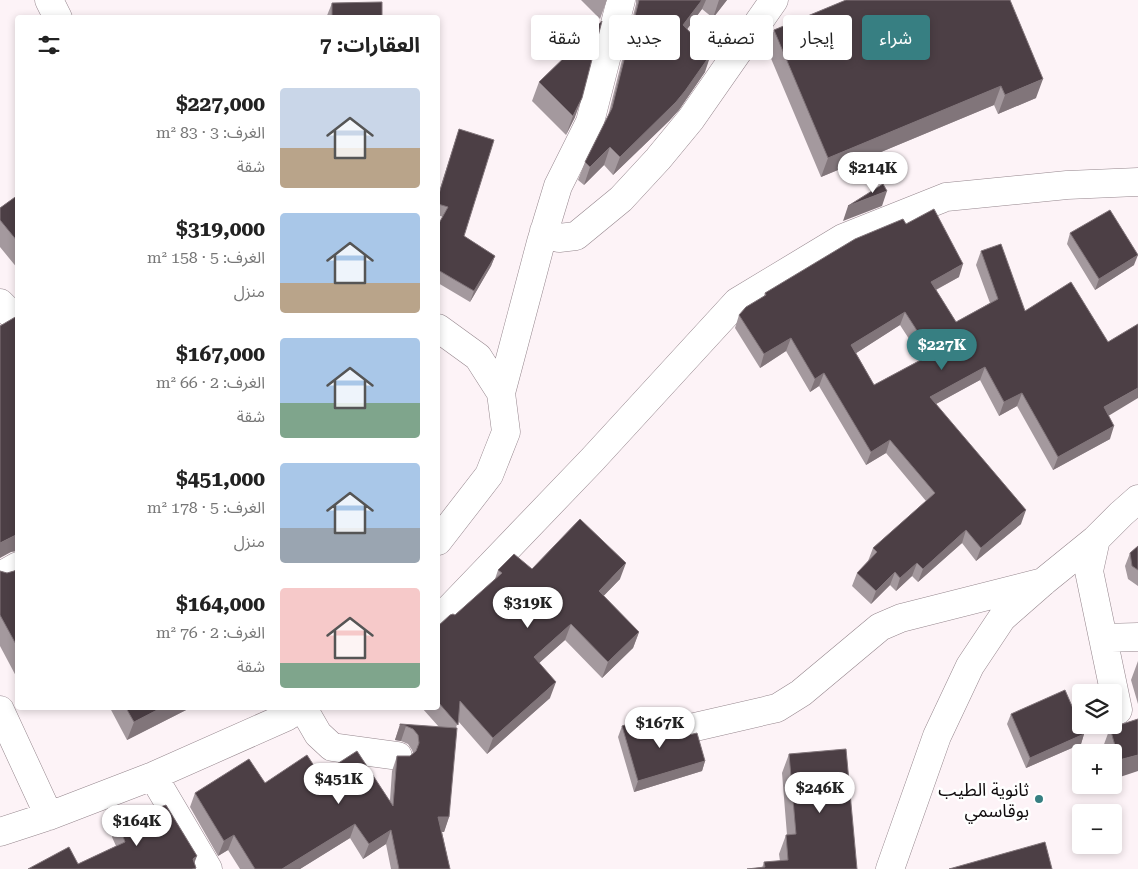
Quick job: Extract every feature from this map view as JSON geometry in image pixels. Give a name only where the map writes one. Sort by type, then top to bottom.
[{"type":"street","points":[[49,0],[56,15]]},
{"type":"street","points":[[440,538],[489,475],[506,432],[501,393],[544,231],[558,186],[590,122],[620,0]]},
{"type":"street","points":[[544,231],[559,238],[576,236],[621,200],[691,119],[774,0]]},
{"type":"street","points":[[440,616],[450,608],[592,460],[737,302],[843,238],[946,196],[1067,185],[1138,182]]},
{"type":"street","points":[[0,303],[15,317]]},
{"type":"street","points":[[440,329],[478,357],[501,393]]},
{"type":"street","points":[[890,869],[937,736],[970,666],[1002,618],[1096,539],[1120,514],[1138,499]]},
{"type":"street","points":[[1096,539],[1089,571],[1113,684]]},
{"type":"street","points":[[0,576],[15,568]]},
{"type":"street","points":[[669,733],[777,708],[801,693],[880,627],[901,618],[1043,582]]},
{"type":"street","points":[[1103,638],[1138,637]]},
{"type":"street","points":[[0,710],[49,816]]},
{"type":"street","points":[[0,832],[49,816],[153,776],[286,717],[298,710]]},
{"type":"street","points":[[302,710],[318,734],[332,747],[398,756]]},
{"type":"street","points":[[153,776],[208,869]]},
{"type":"building","points":[[639,0],[702,0],[683,25],[690,32],[690,60],[707,60],[676,102],[620,157],[610,147],[590,167],[585,162],[612,108],[624,60],[680,60],[680,15],[635,15]]},
{"type":"building","points":[[846,0],[1010,0],[1043,79],[1005,95],[1001,86],[828,158],[787,60],[852,60],[852,15],[810,15]]},
{"type":"building","points":[[382,2],[382,15],[332,15],[332,3]]},
{"type":"building","points":[[783,26],[783,51],[774,30]]},
{"type":"building","points":[[562,60],[592,60],[582,98],[573,116],[539,82]]},
{"type":"building","points":[[459,129],[494,140],[464,236],[495,256],[474,291],[440,271],[440,221],[448,207],[440,205],[440,191]]},
{"type":"building","points":[[883,184],[887,191],[848,206]]},
{"type":"building","points":[[15,197],[15,238],[0,220],[0,208]]},
{"type":"building","points":[[934,209],[963,264],[931,282],[956,322],[998,299],[981,251],[1001,244],[1025,311],[1071,282],[1108,342],[1138,324],[1138,388],[1104,407],[1114,426],[1058,457],[1022,393],[1004,402],[985,367],[930,397],[1026,510],[981,548],[966,530],[923,569],[917,563],[900,578],[895,572],[876,591],[857,573],[877,552],[873,548],[935,493],[890,440],[871,452],[824,373],[815,379],[791,338],[764,354],[739,315],[746,307],[766,295],[765,293],[855,239],[903,219],[906,224]],"holes":[[[905,312],[932,354],[874,385],[851,345]]]},
{"type":"building","points":[[1110,210],[1138,255],[1099,279],[1070,233]]},
{"type":"building","points":[[15,317],[15,536],[0,543],[0,326]]},
{"type":"building","points":[[580,519],[626,563],[599,591],[639,632],[608,662],[571,624],[534,657],[556,682],[493,738],[460,701],[458,725],[440,704],[440,624],[450,615],[455,615],[502,573],[498,570],[514,554],[532,569]]},
{"type":"building","points":[[1138,546],[1138,570],[1132,566],[1130,553]]},
{"type":"building","points":[[0,571],[7,573],[14,571],[15,642],[0,615]]},
{"type":"building","points":[[1065,690],[1072,706],[1072,734],[1084,734],[1030,758],[1011,714]]},
{"type":"building","points":[[127,710],[157,710],[134,722]]},
{"type":"building","points":[[660,714],[658,727],[662,734],[676,738],[697,733],[705,761],[638,781],[622,726]]},
{"type":"building","points":[[1138,719],[1138,755],[1122,759],[1122,744],[1114,744],[1112,734],[1122,734],[1122,724]]},
{"type":"building","points":[[400,724],[457,728],[449,817],[438,817],[450,869],[399,869],[391,830],[369,844],[355,824],[282,869],[255,869],[234,835],[224,841],[195,793],[249,759],[265,783],[307,755],[320,775],[357,751],[393,806],[397,756],[410,756],[416,751],[419,743],[418,735],[413,729]]},
{"type":"building","points":[[846,749],[857,869],[747,869],[765,867],[764,862],[788,860],[786,835],[796,834],[789,754]]},
{"type":"building","points":[[166,805],[197,856],[193,859],[196,868],[28,869],[69,847],[78,864],[125,842],[118,822]]},
{"type":"building","points":[[1045,842],[1052,869],[949,869]]},
{"type":"place","name":"ثانوية الطيب بوقاسمي","points":[[1039,799]]}]
